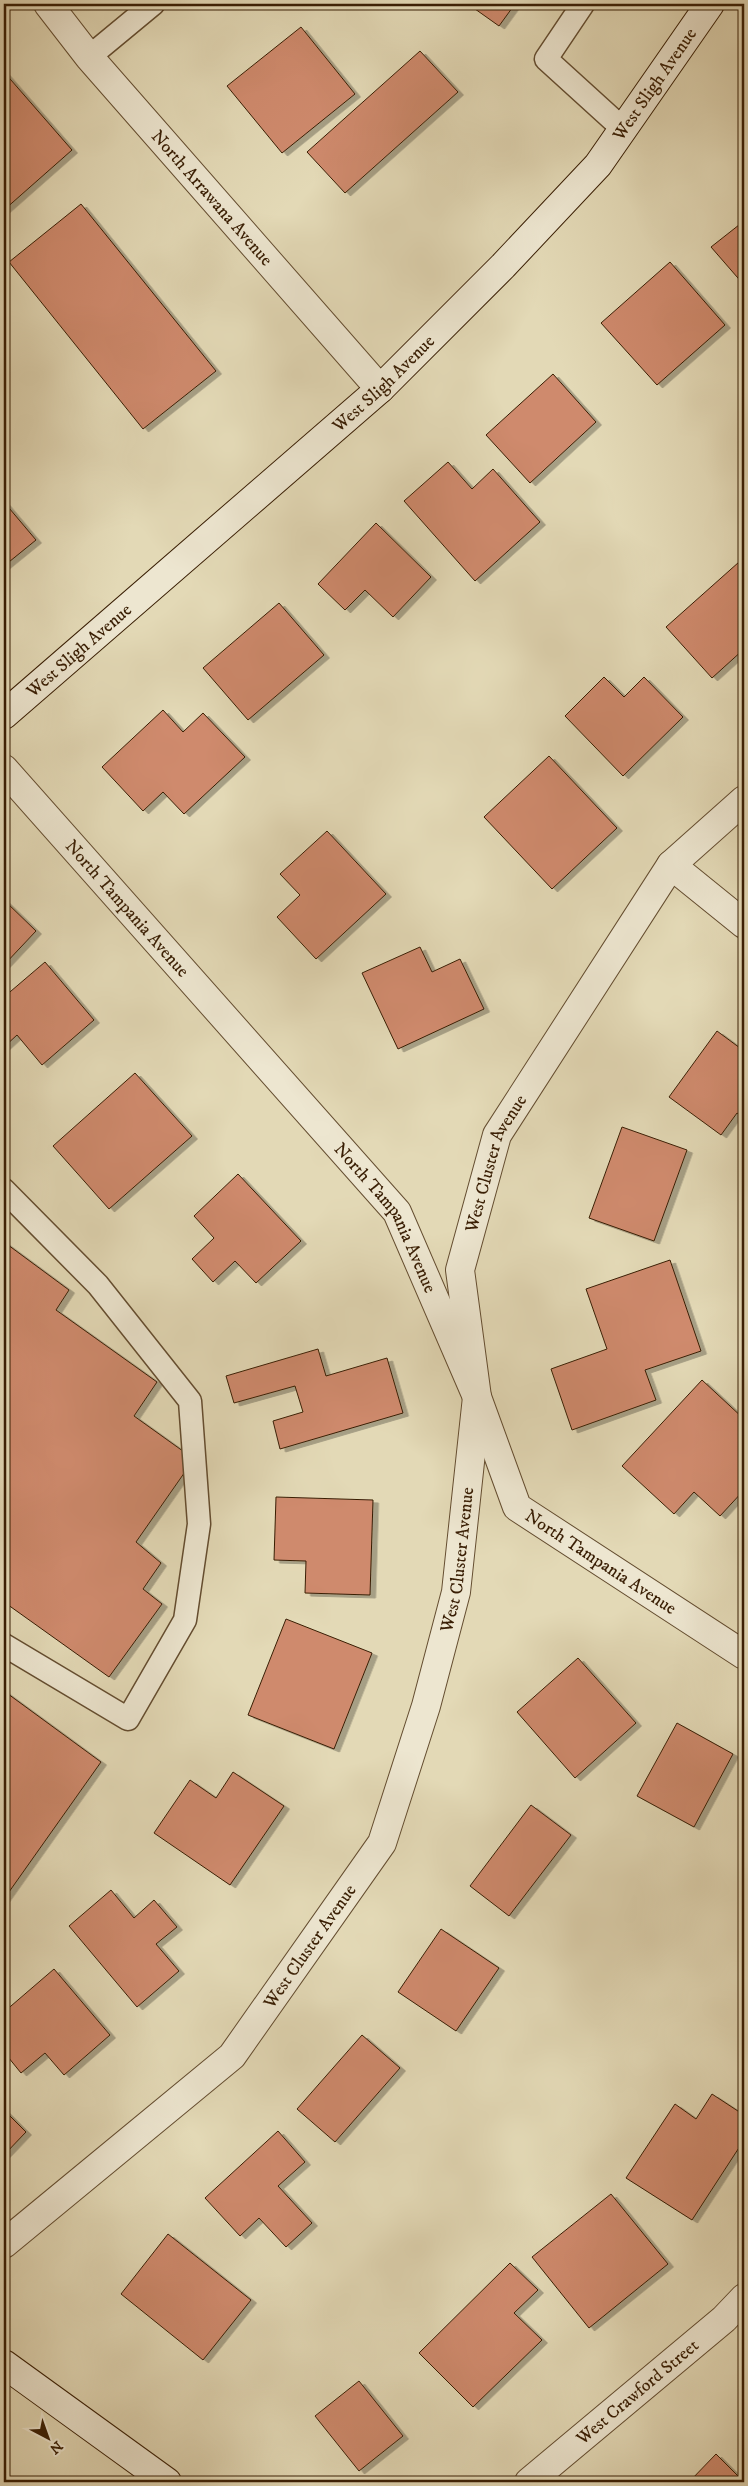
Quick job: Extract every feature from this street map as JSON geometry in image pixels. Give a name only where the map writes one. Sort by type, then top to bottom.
[{"type":"street","name":"North Arrawana Avenue","points":[[48,4],[89,57],[380,389]]},
{"type":"street","name":"West Sligh Avenue","points":[[4,715],[380,389],[503,266],[598,165],[710,4]]},
{"type":"street","name":"North Tampania Avenue","points":[[4,769],[397,1212],[477,1397],[517,1506],[744,1655]]},
{"type":"street","name":"West Cluster Avenue","points":[[4,2244],[232,2056],[382,1843],[426,1706],[456,1592],[477,1397],[460,1270],[497,1135],[671,866],[744,800]]},
{"type":"street","points":[[671,866],[744,924]]},
{"type":"street","name":"West Crawford Street","points":[[529,2482],[724,2319],[744,2298]]},
{"type":"street","points":[[4,2364],[167,2482]]},
{"type":"lane","points":[[89,57],[153,4]]},
{"type":"lane","points":[[583,4],[546,59],[623,129]]},
{"type":"lane","points":[[4,1190],[98,1285],[190,1401],[199,1524],[184,1620],[128,1720],[4,1645]]},
{"type":"building","points":[[468,4],[515,4],[499,26]]},
{"type":"building","points":[[301,27],[355,94],[282,153],[227,86]]},
{"type":"building","points":[[420,51],[458,92],[345,193],[307,152]]},
{"type":"building","points":[[4,72],[72,150],[4,210]]},
{"type":"building","points":[[81,204],[216,371],[143,429],[9,262]]},
{"type":"building","points":[[744,221],[744,285],[711,247]]},
{"type":"building","points":[[670,262],[725,325],[657,385],[601,323]]},
{"type":"building","points":[[553,374],[596,422],[530,483],[486,435]]},
{"type":"building","points":[[448,462],[472,489],[493,469],[540,522],[475,581],[404,501]]},
{"type":"building","points":[[4,502],[36,540],[4,566]]},
{"type":"building","points":[[376,523],[431,577],[393,617],[365,590],[345,610],[318,584]]},
{"type":"building","points":[[739,562],[744,567],[744,649],[712,678],[666,627]]},
{"type":"building","points":[[279,603],[324,655],[248,720],[203,668]]},
{"type":"building","points":[[604,677],[624,697],[644,677],[683,717],[623,776],[565,716]]},
{"type":"building","points":[[163,710],[183,732],[203,713],[245,757],[184,814],[163,792],[143,811],[102,767]]},
{"type":"building","points":[[549,756],[617,828],[552,889],[484,817]]},
{"type":"building","points":[[327,831],[386,894],[316,959],[277,917],[300,895],[280,874]]},
{"type":"building","points":[[4,900],[36,931],[4,965]]},
{"type":"building","points":[[420,947],[432,972],[460,959],[484,1009],[398,1049],[362,973]]},
{"type":"building","points":[[45,962],[94,1020],[42,1065],[17,1035],[4,1047],[4,997]]},
{"type":"building","points":[[717,1031],[744,1051],[744,1118],[737,1113],[721,1135],[669,1097]]},
{"type":"building","points":[[135,1073],[192,1136],[109,1209],[53,1146]]},
{"type":"building","points":[[622,1127],[687,1150],[654,1241],[589,1218]]},
{"type":"building","points":[[238,1174],[301,1241],[256,1283],[235,1261],[213,1282],[192,1259],[214,1238],[194,1216]]},
{"type":"building","points":[[4,1242],[69,1290],[56,1310],[157,1382],[134,1416],[194,1459],[136,1542],[161,1563],[143,1589],[162,1604],[109,1677],[4,1602]]},
{"type":"building","points":[[670,1260],[701,1351],[645,1370],[656,1400],[572,1430],[551,1369],[607,1349],[586,1289]]},
{"type":"building","points":[[318,1349],[326,1376],[387,1358],[403,1413],[280,1449],[273,1421],[303,1412],[295,1386],[234,1403],[226,1376]]},
{"type":"building","points":[[702,1380],[744,1419],[744,1490],[720,1516],[694,1492],[674,1514],[622,1466]]},
{"type":"building","points":[[276,1497],[373,1500],[370,1595],[305,1593],[306,1561],[274,1560]]},
{"type":"building","points":[[286,1619],[372,1653],[334,1749],[248,1715]]},
{"type":"building","points":[[578,1658],[636,1723],[575,1778],[517,1712]]},
{"type":"building","points":[[4,1691],[101,1762],[4,1899]]},
{"type":"building","points":[[677,1723],[733,1754],[694,1827],[637,1796]]},
{"type":"building","points":[[233,1772],[284,1806],[230,1885],[154,1833],[190,1780],[216,1798]]},
{"type":"building","points":[[531,1805],[571,1835],[509,1916],[470,1886]]},
{"type":"building","points":[[111,1890],[134,1918],[154,1900],[177,1927],[156,1944],[179,1971],[137,2007],[69,1926]]},
{"type":"building","points":[[441,1929],[499,1968],[456,2031],[398,1992]]},
{"type":"building","points":[[54,1969],[110,2035],[64,2075],[45,2053],[21,2073],[4,2052],[4,2012]]},
{"type":"building","points":[[362,2035],[400,2068],[335,2142],[297,2109]]},
{"type":"building","points":[[712,2094],[744,2115],[744,2140],[692,2220],[626,2178],[675,2104],[696,2119]]},
{"type":"building","points":[[4,2110],[26,2132],[4,2155]]},
{"type":"building","points":[[278,2131],[305,2162],[278,2186],[312,2223],[286,2247],[259,2218],[240,2236],[205,2198]]},
{"type":"building","points":[[611,2194],[668,2264],[589,2328],[532,2257]]},
{"type":"building","points":[[168,2234],[251,2300],[203,2360],[121,2294]]},
{"type":"building","points":[[510,2263],[538,2290],[514,2313],[542,2340],[473,2407],[419,2353]]},
{"type":"building","points":[[359,2381],[403,2436],[359,2471],[315,2416]]},
{"type":"building","points":[[716,2454],[744,2482],[689,2482]]}]
